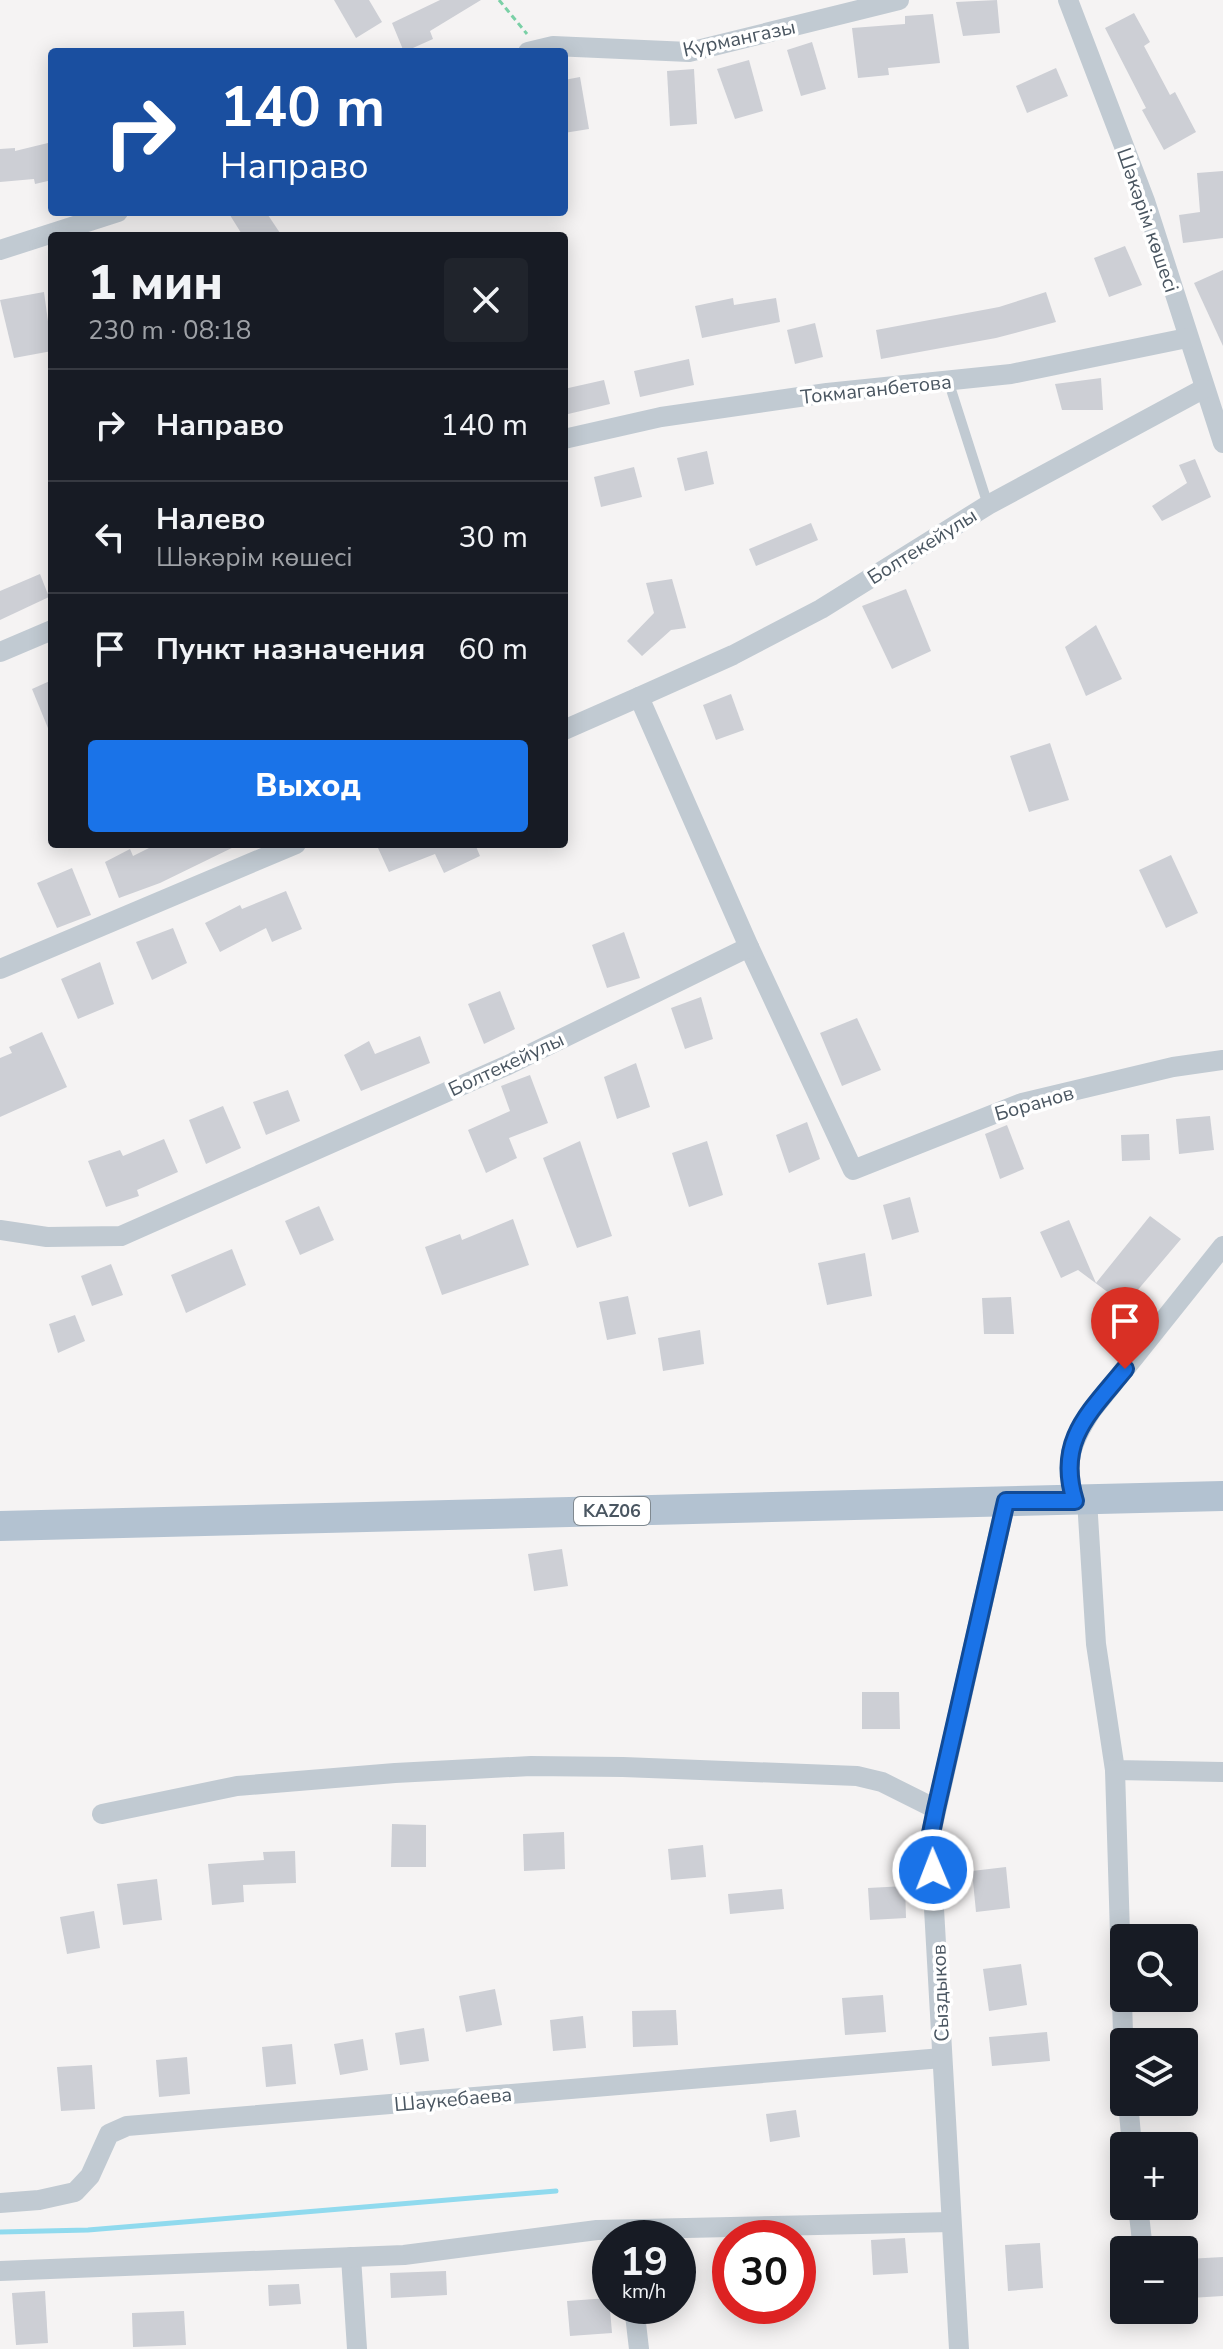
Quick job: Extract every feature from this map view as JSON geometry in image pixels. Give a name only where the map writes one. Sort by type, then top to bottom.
[{"type":"main road","name":"KАZ06","points":[[0,1526],[1223,1496]]},
{"type":"street","name":"Курмангазы","points":[[545,48],[689,52],[899,0]]},
{"type":"street","name":"Шәкәрім көшесі","points":[[1068,0],[1145,201],[1203,389],[1223,443]]},
{"type":"street","points":[[56,232],[106,216]]},
{"type":"street","points":[[0,250],[48,235]]},
{"type":"street","name":"Токмаганбетова","points":[[568,438],[661,417],[827,393],[1011,374],[1187,338]]},
{"type":"street","name":"Болтекейулы","points":[[568,728],[733,655],[821,609],[988,505],[1203,389]]},
{"type":"street","points":[[0,652],[48,632]]},
{"type":"street","points":[[639,697],[749,947]]},
{"type":"street","points":[[0,969],[287,848]]},
{"type":"street","name":"Болтекейулы","points":[[0,1230],[47,1237],[121,1236],[508,1065],[749,947]]},
{"type":"street","name":"Боранов","points":[[749,947],[853,1170],[1022,1103],[1173,1067],[1223,1060]]},
{"type":"street","points":[[1123,2028],[1115,1770],[1096,1644],[1081,1500],[1067,1461],[1074,1438],[1223,1246]]},
{"type":"street","name":"Сыздыков","points":[[959,2349],[930,1838],[1006,1501]]},
{"type":"street","points":[[102,1814],[237,1786],[531,1766],[813,1772],[857,1776],[882,1782],[936,1809]]},
{"type":"street","points":[[1115,1770],[1223,1772]]},
{"type":"street","name":"Шаукебаева","points":[[0,2203],[39,2200],[75,2192],[90,2176],[109,2134],[127,2126],[942,2058]]},
{"type":"street","points":[[696,2231],[951,2222]]},
{"type":"street","points":[[0,2271],[404,2255],[592,2237]]},
{"type":"street","points":[[351,2257],[357,2349]]},
{"type":"street","points":[[636,2324],[639,2349]]},
{"type":"lane","points":[[948,380],[988,505]]},
{"type":"lane","points":[[0,1511],[34,1525]]},
{"type":"path","points":[[499,0],[532,48]]},
{"type":"building","points":[[334,0],[369,0],[382,22],[356,38]]},
{"type":"building","points":[[440,0],[481,0],[430,31],[433,39],[413,48],[402,48],[392,23]]},
{"type":"building","points":[[997,0],[1000,33],[963,36],[956,2]]},
{"type":"building","points":[[1134,13],[1150,42],[1144,46],[1170,95],[1175,92],[1196,132],[1164,150],[1105,28]]},
{"type":"building","points":[[933,14],[940,63],[888,68],[889,75],[858,78],[852,28],[905,24],[905,16]]},
{"type":"building","points":[[812,42],[826,89],[801,96],[787,50]]},
{"type":"building","points":[[749,60],[763,111],[735,119],[717,69]]},
{"type":"building","points":[[1056,68],[1068,96],[1027,113],[1016,86]]},
{"type":"building","points":[[694,69],[697,124],[670,126],[667,71]]},
{"type":"building","points":[[580,77],[589,129],[568,132],[568,79]]},
{"type":"building","points":[[48,143],[48,181],[35,184],[34,179],[0,182],[0,149],[15,148],[15,151]]},
{"type":"building","points":[[1223,171],[1223,238],[1183,243],[1179,215],[1200,212],[1197,173]]},
{"type":"building","points":[[230,216],[269,216],[279,232],[240,232]]},
{"type":"building","points":[[1125,246],[1142,285],[1109,297],[1094,258]]},
{"type":"building","points":[[1223,270],[1223,346],[1194,283]]},
{"type":"building","points":[[44,292],[48,352],[14,358],[0,300]]},
{"type":"building","points":[[1046,292],[1056,322],[996,338],[881,359],[876,330],[999,307]]},
{"type":"building","points":[[733,298],[734,305],[776,298],[780,322],[702,338],[695,306]]},
{"type":"building","points":[[815,323],[823,357],[795,364],[787,330]]},
{"type":"building","points":[[689,359],[694,385],[640,397],[634,371]]},
{"type":"building","points":[[1101,378],[1103,410],[1062,410],[1055,384]]},
{"type":"building","points":[[604,380],[610,404],[568,414],[568,388]]},
{"type":"building","points":[[707,451],[714,484],[685,491],[677,458]]},
{"type":"building","points":[[1195,459],[1211,497],[1162,521],[1152,506],[1187,483],[1179,465]]},
{"type":"building","points":[[634,467],[642,497],[601,507],[594,477]]},
{"type":"building","points":[[811,523],[818,540],[756,566],[749,549]]},
{"type":"building","points":[[40,574],[48,597],[0,620],[0,591]]},
{"type":"building","points":[[672,579],[686,628],[671,630],[642,656],[627,641],[654,613],[646,583]]},
{"type":"building","points":[[906,589],[931,651],[892,669],[862,606]]},
{"type":"building","points":[[1096,625],[1122,679],[1086,696],[1065,647]]},
{"type":"building","points":[[48,682],[48,728],[32,689]]},
{"type":"building","points":[[731,694],[744,730],[716,740],[703,705]]},
{"type":"building","points":[[1050,743],[1069,800],[1029,812],[1010,756]]},
{"type":"building","points":[[149,848],[232,848],[160,883],[119,898],[105,862],[130,849],[133,856]]},
{"type":"building","points":[[378,848],[477,848],[480,856],[444,873],[435,854],[389,872]]},
{"type":"building","points":[[1171,855],[1198,913],[1166,928],[1139,870]]},
{"type":"building","points":[[72,868],[91,915],[57,928],[37,883]]},
{"type":"building","points":[[286,891],[302,929],[272,942],[266,928],[220,952],[205,923],[240,905],[242,909]]},
{"type":"building","points":[[173,928],[187,963],[152,980],[136,942]]},
{"type":"building","points":[[624,932],[640,978],[607,988],[592,945]]},
{"type":"building","points":[[100,962],[114,1004],[78,1019],[61,979]]},
{"type":"building","points":[[500,991],[515,1029],[484,1044],[468,1004]]},
{"type":"building","points":[[701,997],[713,1039],[685,1049],[671,1008]]},
{"type":"building","points":[[857,1018],[881,1070],[842,1086],[820,1033]]},
{"type":"building","points":[[42,1032],[67,1087],[0,1117],[0,1058],[12,1053],[9,1047]]},
{"type":"building","points":[[420,1036],[430,1063],[361,1091],[344,1055],[369,1041],[375,1054]]},
{"type":"building","points":[[636,1063],[650,1107],[617,1119],[604,1077]]},
{"type":"building","points":[[530,1075],[548,1123],[509,1138],[517,1158],[486,1173],[468,1130],[510,1111],[501,1086]]},
{"type":"building","points":[[288,1090],[300,1121],[266,1135],[253,1102]]},
{"type":"building","points":[[223,1106],[241,1148],[206,1164],[189,1120]]},
{"type":"building","points":[[1210,1116],[1214,1150],[1179,1154],[1176,1119]]},
{"type":"building","points":[[807,1122],[820,1159],[789,1173],[776,1135]]},
{"type":"building","points":[[1007,1125],[1024,1169],[1000,1179],[985,1134]]},
{"type":"building","points":[[1149,1134],[1150,1160],[1122,1161],[1121,1135]]},
{"type":"building","points":[[164,1139],[178,1172],[137,1190],[139,1196],[106,1207],[88,1161],[120,1150],[123,1156]]},
{"type":"building","points":[[580,1141],[612,1236],[577,1248],[543,1158]]},
{"type":"building","points":[[707,1141],[723,1195],[689,1207],[672,1153]]},
{"type":"building","points":[[910,1197],[919,1232],[892,1240],[883,1205]]},
{"type":"building","points":[[319,1206],[334,1240],[300,1255],[285,1221]]},
{"type":"building","points":[[1150,1216],[1181,1239],[1125,1305],[1078,1270],[1061,1278],[1040,1232],[1069,1220],[1096,1283]]},
{"type":"building","points":[[513,1219],[529,1265],[442,1295],[425,1247],[460,1234],[462,1240]]},
{"type":"building","points":[[232,1249],[246,1285],[186,1313],[171,1275]]},
{"type":"building","points":[[865,1253],[872,1296],[827,1305],[818,1263]]},
{"type":"building","points":[[111,1264],[123,1295],[92,1306],[81,1276]]},
{"type":"building","points":[[628,1296],[636,1334],[607,1340],[599,1302]]},
{"type":"building","points":[[1011,1297],[1014,1334],[984,1334],[982,1298]]},
{"type":"building","points":[[75,1315],[85,1341],[58,1353],[49,1324]]},
{"type":"building","points":[[700,1330],[704,1364],[663,1371],[658,1338]]},
{"type":"building","points":[[562,1549],[568,1586],[534,1591],[528,1554]]},
{"type":"building","points":[[862,1692],[899,1692],[900,1729],[862,1729]]},
{"type":"building","points":[[392,1824],[426,1825],[426,1867],[391,1867]]},
{"type":"building","points":[[564,1832],[565,1869],[524,1871],[523,1834]]},
{"type":"building","points":[[703,1845],[706,1877],[671,1880],[668,1849]]},
{"type":"building","points":[[295,1851],[296,1883],[243,1885],[244,1902],[212,1905],[208,1864],[264,1860],[263,1852]]},
{"type":"building","points":[[1006,1867],[1010,1908],[976,1912],[972,1871]]},
{"type":"building","points":[[157,1879],[162,1920],[123,1925],[117,1884]]},
{"type":"building","points":[[905,1886],[906,1918],[870,1920],[868,1888]]},
{"type":"building","points":[[782,1889],[784,1909],[730,1914],[728,1894]]},
{"type":"building","points":[[94,1911],[100,1948],[67,1954],[60,1917]]},
{"type":"building","points":[[1021,1964],[1027,2005],[989,2011],[983,1969]]},
{"type":"building","points":[[495,1989],[502,2025],[466,2032],[459,1996]]},
{"type":"building","points":[[883,1995],[886,2032],[845,2035],[842,1998]]},
{"type":"building","points":[[676,2010],[678,2045],[633,2047],[632,2011]]},
{"type":"building","points":[[583,2016],[586,2048],[553,2051],[550,2020]]},
{"type":"building","points":[[424,2028],[429,2061],[400,2065],[395,2033]]},
{"type":"building","points":[[1047,2032],[1050,2061],[992,2066],[989,2037]]},
{"type":"building","points":[[363,2039],[368,2070],[340,2075],[334,2044]]},
{"type":"building","points":[[292,2044],[296,2084],[266,2087],[262,2047]]},
{"type":"building","points":[[187,2057],[190,2094],[159,2097],[156,2060]]},
{"type":"building","points":[[92,2065],[95,2109],[61,2111],[57,2067]]},
{"type":"building","points":[[796,2110],[800,2137],[770,2142],[766,2114]]},
{"type":"building","points":[[905,2238],[908,2273],[873,2275],[871,2240]]},
{"type":"building","points":[[1040,2243],[1043,2288],[1008,2291],[1005,2245]]},
{"type":"building","points":[[1223,2257],[1223,2296],[1198,2298],[1198,2258]]},
{"type":"building","points":[[446,2271],[447,2295],[391,2298],[390,2273]]},
{"type":"building","points":[[299,2284],[301,2304],[269,2306],[268,2285]]},
{"type":"building","points":[[45,2291],[48,2343],[16,2345],[12,2293]]},
{"type":"building","points":[[592,2299],[592,2324],[611,2324],[612,2333],[570,2336],[567,2301]]},
{"type":"building","points":[[184,2311],[186,2345],[133,2347],[132,2313]]},
{"type":"waterway","points":[[0,2232],[88,2230],[556,2191]]},
{"type":"route","points":[[933,1870],[930,1838],[964,1676],[1006,1501],[1075,1501],[1067,1461],[1074,1438],[1125,1369]]}]
